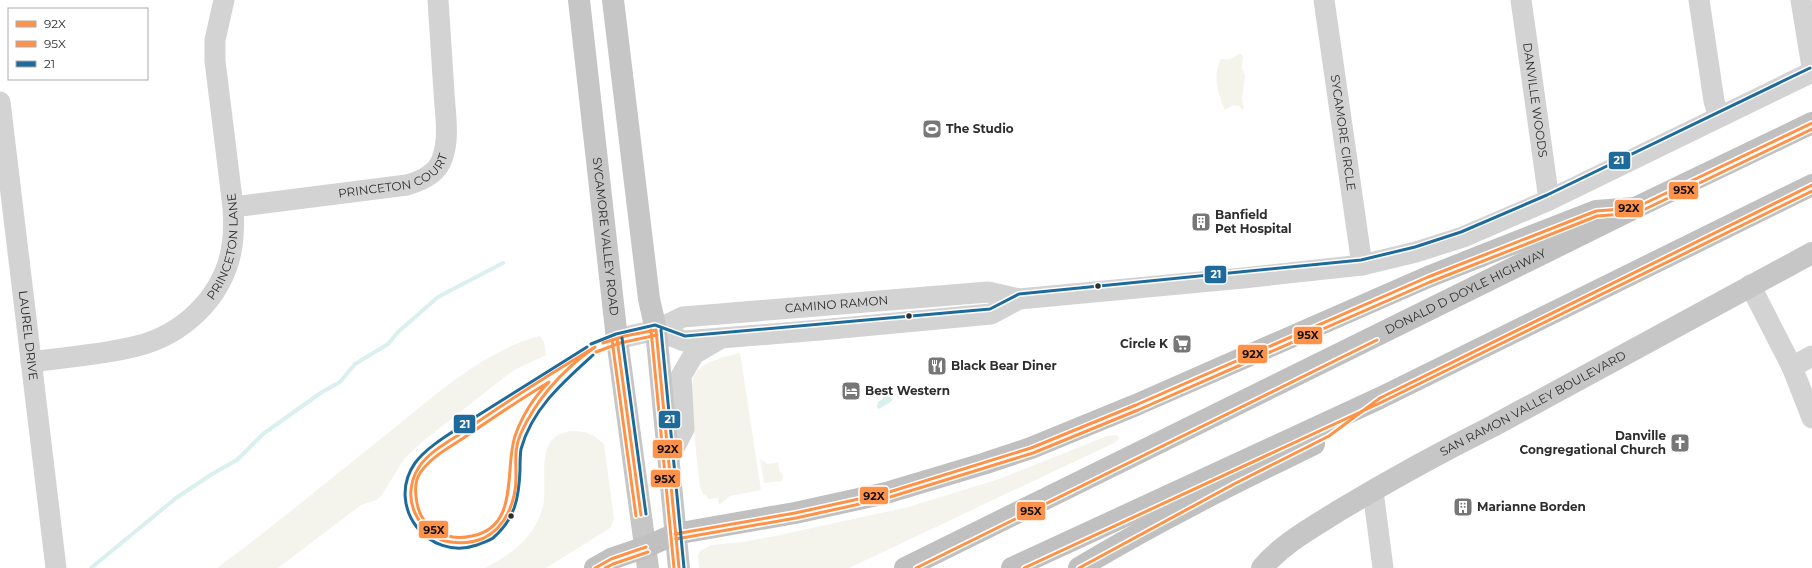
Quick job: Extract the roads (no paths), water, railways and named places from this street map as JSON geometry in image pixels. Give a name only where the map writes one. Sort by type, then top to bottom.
[{"type":"highway","name":"DONALD D DOYLE HIGHWAY","points":[[905,568],[1635,208],[1812,123]]},
{"type":"highway","points":[[1012,568],[1380,398],[1812,185]]},
{"type":"highway","points":[[595,568],[611,559],[647,558],[675,534],[795,513],[864,498],[990,462],[1031,448],[1136,405],[1385,296],[1481,256],[1596,211],[1635,208]]},
{"type":"highway","points":[[1079,568],[1234,484],[1329,436],[1380,398]]},
{"type":"main road","name":"SYCAMORE VALLEY ROAD","points":[[579,0],[617,339],[647,558]]},
{"type":"main road","points":[[613,0],[650,299],[656,330],[679,568]]},
{"type":"main road","name":"SAN RAMON VALLEY BOULEVARD","points":[[1262,568],[1283,547],[1373,491],[1812,252]]},
{"type":"street","name":"PRINCETON LANE","points":[[31,362],[114,351],[138,346],[159,339],[181,326],[209,300],[218,286],[226,269],[231,253],[234,230],[233,207],[215,61],[215,40],[224,0]]},
{"type":"street","name":"PRINCETON COURT","points":[[233,207],[407,185],[420,181],[436,169],[442,160],[445,146],[446,125],[438,0]]},
{"type":"street","name":"SYCAMORE CIRCLE","points":[[1324,0],[1362,265]]},
{"type":"street","name":"DANVILLE WOODS","points":[[1521,0],[1549,200]]},
{"type":"street","points":[[1699,0],[1714,101],[1719,116]]},
{"type":"street","points":[[1801,0],[1812,67]]},
{"type":"street","name":"CAMINO RAMON","points":[[617,339],[656,330],[683,317],[988,292],[1019,299],[1362,265],[1416,252],[1463,237],[1549,200],[1812,72]]},
{"type":"street","name":"LAUREL DRIVE","points":[[0,102],[56,568]]},
{"type":"street","points":[[1750,285],[1792,367],[1812,418]]},
{"type":"street","name":"CAMINO RAMON","points":[[656,330],[684,341],[820,330],[991,314],[1019,299]]},
{"type":"street","points":[[669,458],[684,429],[681,376],[694,354],[721,338]]},
{"type":"street","points":[[1792,367],[1812,356]]},
{"type":"street","points":[[1373,491],[1383,568]]},
{"type":"waterway","points":[[91,568],[176,498],[212,474],[237,460],[263,434],[322,392],[340,382],[355,364],[388,344],[398,332],[438,297],[503,263]]},
{"type":"place","name":"The Studio","points":[[932,129]]},
{"type":"place","name":"Banfield Pet Hospital","points":[[1201,222]]},
{"type":"place","name":"Circle K","points":[[1182,344]]},
{"type":"place","name":"Black Bear Diner","points":[[937,366]]},
{"type":"place","name":"Best Western","points":[[851,391]]},
{"type":"place","name":"Danville Congregational Church","points":[[1680,443]]},
{"type":"place","name":"Marianne Borden","points":[[1463,507]]}]
